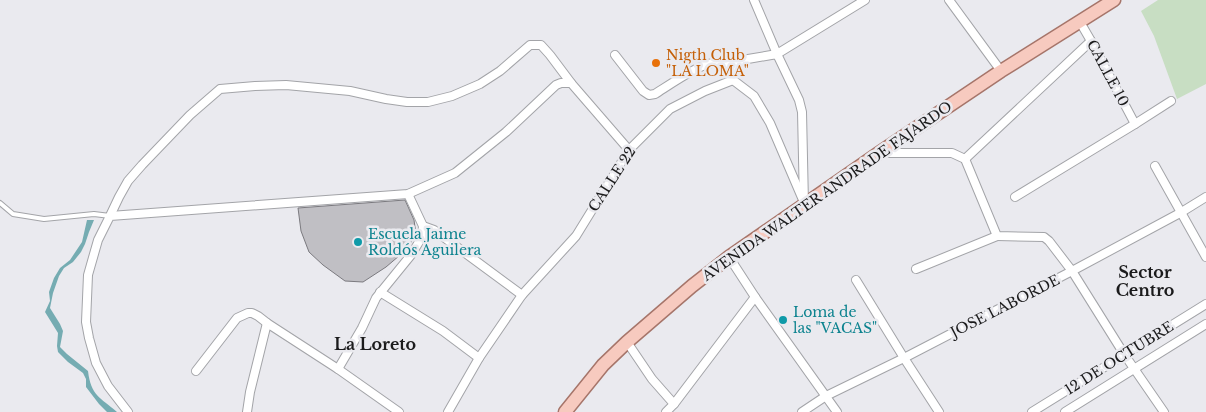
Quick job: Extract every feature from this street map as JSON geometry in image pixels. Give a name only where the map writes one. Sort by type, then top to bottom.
[{"type":"main road","name":"AVENIDA WALTER ANDRADE FAJARDO","points":[[565,412],[603,365],[627,342],[729,257],[879,153],[1001,71],[1080,22],[1107,2]]},
{"type":"street","points":[[754,0],[799,100],[802,112],[804,204]]},
{"type":"street","points":[[804,204],[770,123],[754,96],[733,80],[734,67],[742,60],[777,54],[865,0]]},
{"type":"street","points":[[949,0],[1001,71]]},
{"type":"street","name":"CALLE 10","points":[[1080,22],[1135,124]]},
{"type":"street","points":[[965,159],[1091,40]]},
{"type":"street","points":[[128,412],[108,386],[96,363],[86,322],[88,275],[98,240],[128,181],[190,115],[220,89],[286,85],[350,91],[407,102],[428,102],[452,96],[480,84],[500,71],[530,45],[541,45],[629,150]]},
{"type":"street","points":[[614,55],[643,91],[649,95],[655,94],[695,69],[713,62],[724,62],[734,67]]},
{"type":"street","name":"CALLE 22","points":[[448,412],[479,358],[522,295],[576,236],[629,150],[670,109],[705,91],[733,80]]},
{"type":"street","points":[[110,216],[408,194],[455,173],[506,132],[556,86],[560,83],[571,83]]},
{"type":"street","points":[[1015,197],[1170,101]]},
{"type":"street","points":[[879,153],[952,153],[965,159],[997,236]]},
{"type":"street","points":[[1155,166],[1206,257]]},
{"type":"street","points":[[338,369],[362,328],[376,298],[411,255],[422,237],[423,226],[408,194]]},
{"type":"street","name":"JOSE LABORDE","points":[[802,412],[826,396],[1072,271],[1206,197]]},
{"type":"street","points":[[423,226],[434,230],[522,295]]},
{"type":"street","points":[[916,270],[997,236],[1044,237],[1072,271],[1124,354],[1164,412]]},
{"type":"street","points":[[729,257],[755,297],[837,412]]},
{"type":"street","points":[[856,280],[939,412]]},
{"type":"street","points":[[380,292],[443,330],[479,358]]},
{"type":"street","points":[[666,412],[755,297]]},
{"type":"street","name":"12 DE OCTUBRE","points":[[1032,412],[1206,304]]},
{"type":"street","points":[[196,371],[237,318],[252,313],[338,369],[399,412]]},
{"type":"street","points":[[247,412],[266,323]]},
{"type":"street","name":"12 DE OCTUBRE","points":[[1065,412],[1206,324]]},
{"type":"street","points":[[627,342],[652,379],[674,404]]},
{"type":"lane","points":[[0,203],[13,214],[44,219],[94,214],[110,216]]},
{"type":"green space","points":[[1158,0],[1206,0],[1206,84],[1177,99],[1154,36],[1141,11]]},
{"type":"water","points":[[87,220],[94,220],[85,244],[73,262],[64,268],[59,276],[50,308],[63,331],[60,347],[88,371],[94,391],[117,412],[107,412],[99,404],[86,387],[86,379],[83,373],[58,352],[58,333],[45,312],[50,301],[49,292],[54,278],[60,268],[70,260],[82,242]]},
{"type":"building","name":"Escuela Jaime Roldós Aguilera","points":[[405,200],[414,220],[416,234],[406,250],[386,267],[363,282],[345,281],[309,252],[301,231],[298,208]]},
{"type":"place","name":"Nigth Club \"LA LOMA\"","points":[[656,63]]},
{"type":"place","name":"Escuela Jaime Roldós Aguilera","points":[[358,242]]},
{"type":"place","name":"Loma de las \"VACAS\"","points":[[783,320]]},
{"type":"district","name":"Sector Centro","points":[[1145,281]]},
{"type":"district","name":"La Loreto","points":[[375,344]]}]
